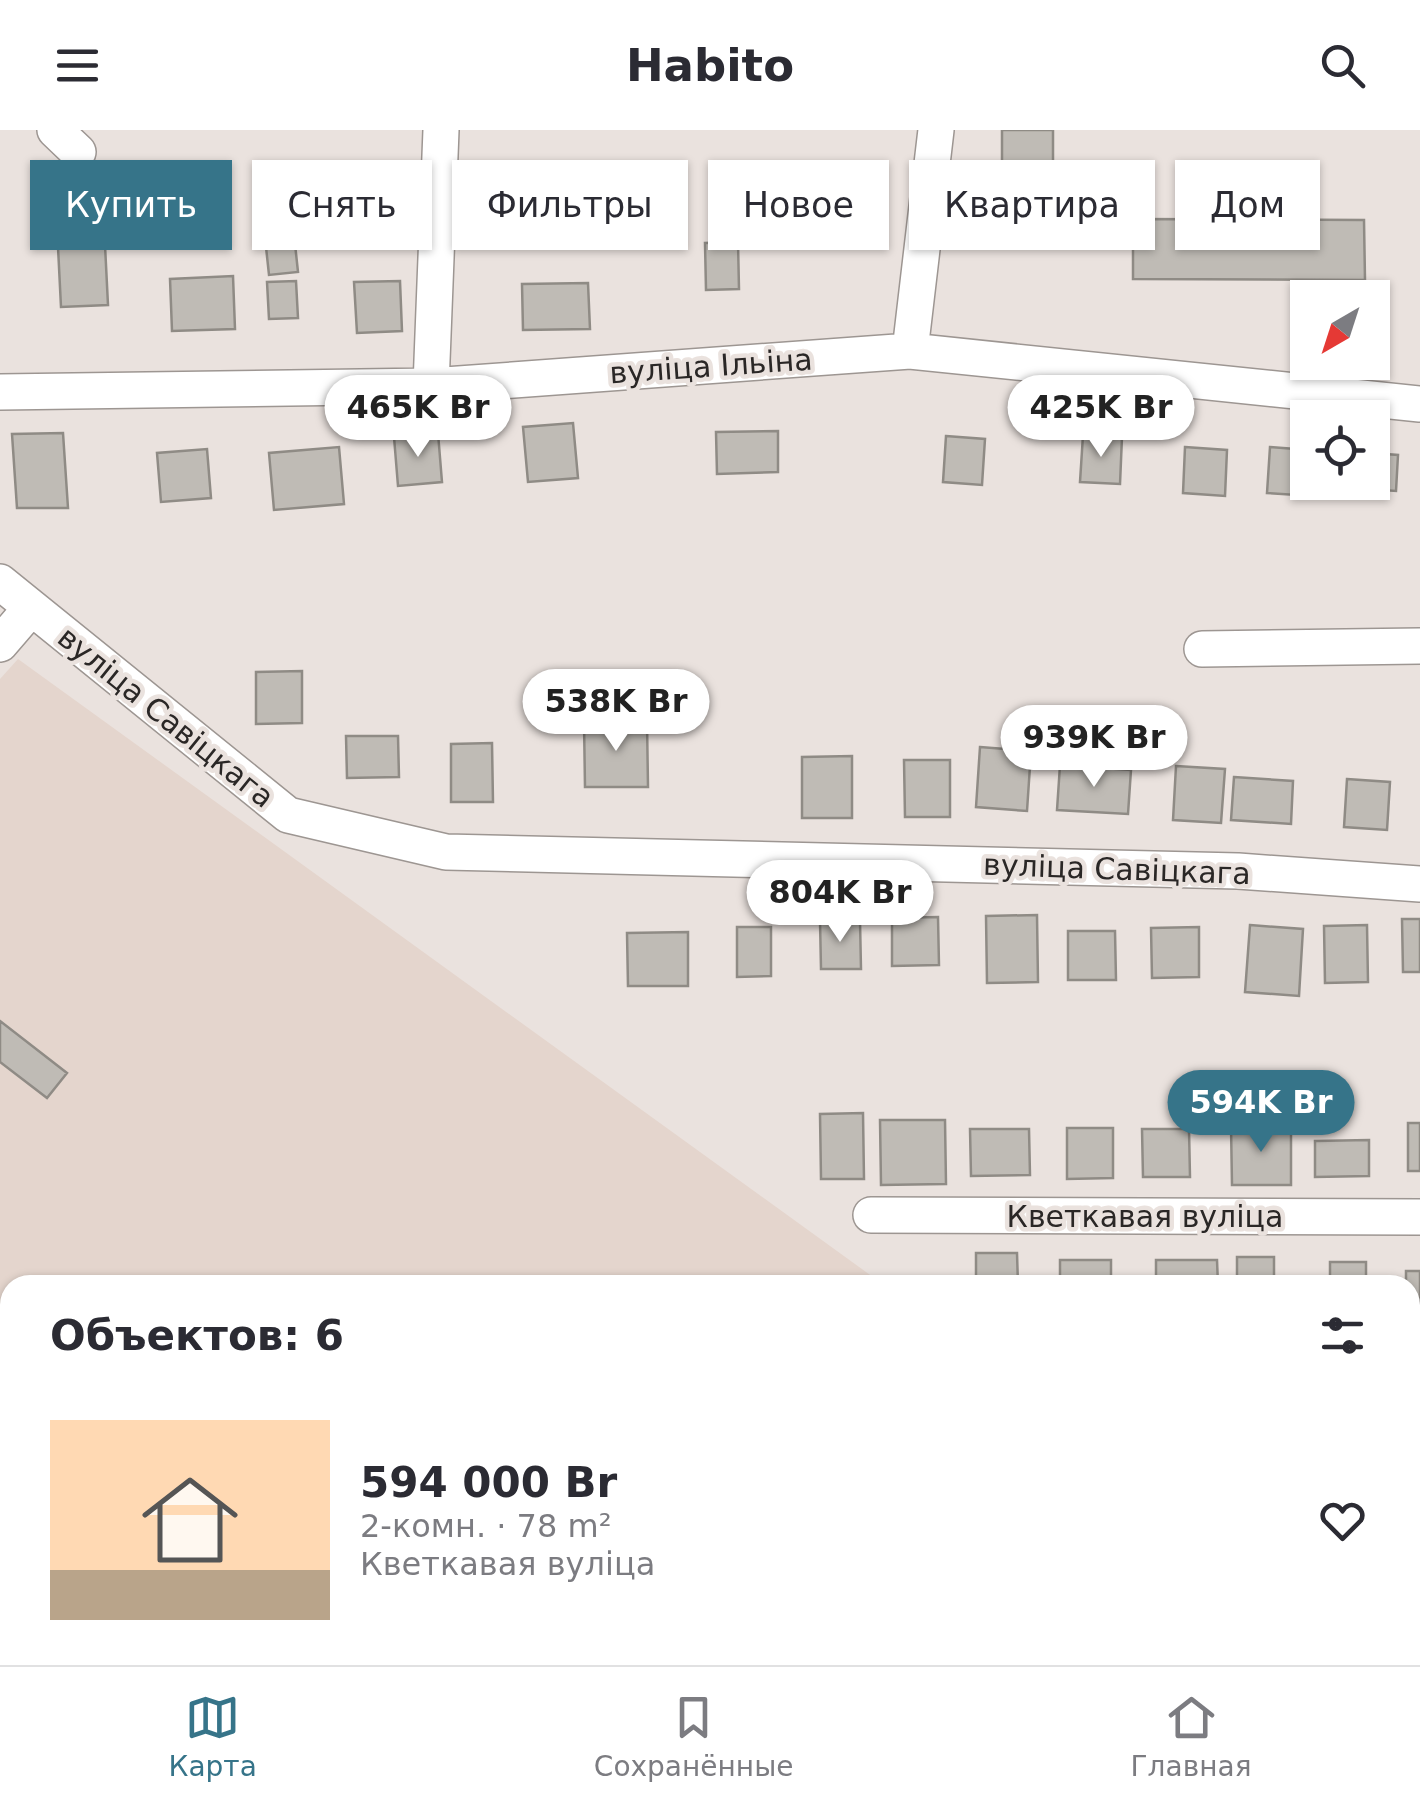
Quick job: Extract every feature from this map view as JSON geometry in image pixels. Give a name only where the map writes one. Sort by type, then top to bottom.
[{"type":"street","points":[[431,386],[440,130]]},
{"type":"street","points":[[910,351],[936,130]]},
{"type":"street","name":"вуліца Ільіна","points":[[0,392],[431,386],[910,351],[1420,404]]},
{"type":"street","name":"вуліца Савіцкага","points":[[0,582],[288,816],[446,852],[1238,871],[1420,884]]},
{"type":"street","points":[[0,644],[32,608]]},
{"type":"street","points":[[1202,649],[1420,646]]},
{"type":"street","name":"Кветкавая вуліца","points":[[870,1215],[1420,1216]]},
{"type":"shaded area","points":[[18,659],[870,1275],[0,1275],[0,679]]},
{"type":"building","points":[[1002,130],[1053,130],[1053,160],[1002,160]]},
{"type":"building","points":[[1155,219],[1175,219],[1175,250],[1320,250],[1320,220],[1364,220],[1365,280],[1133,279],[1133,250],[1155,250]]},
{"type":"building","points":[[705,243],[708,250],[738,250],[739,289],[706,290]]},
{"type":"building","points":[[58,250],[105,250],[108,305],[61,307]]},
{"type":"building","points":[[266,250],[296,250],[298,272],[269,275]]},
{"type":"building","points":[[233,276],[235,329],[172,331],[170,279]]},
{"type":"building","points":[[296,281],[298,318],[269,319],[267,282]]},
{"type":"building","points":[[400,281],[402,331],[357,333],[354,282]]},
{"type":"building","points":[[588,283],[590,329],[523,330],[522,284]]},
{"type":"building","points":[[573,423],[578,478],[528,482],[523,427]]},
{"type":"building","points":[[778,431],[778,472],[717,474],[716,432]]},
{"type":"building","points":[[63,433],[68,508],[17,508],[12,434]]},
{"type":"building","points":[[438,433],[442,482],[398,486],[394,437]]},
{"type":"building","points":[[1083,435],[1122,437],[1120,484],[1080,482]]},
{"type":"building","points":[[946,436],[985,439],[982,485],[943,482]]},
{"type":"building","points":[[339,447],[344,504],[274,510],[269,453]]},
{"type":"building","points":[[1185,447],[1227,450],[1225,496],[1183,493]]},
{"type":"building","points":[[1270,447],[1290,449],[1290,495],[1267,493]]},
{"type":"building","points":[[207,449],[211,498],[161,502],[157,453]]},
{"type":"building","points":[[1390,454],[1398,455],[1396,491],[1390,491]]},
{"type":"building","points":[[302,671],[302,723],[256,724],[256,672]]},
{"type":"building","points":[[647,721],[648,787],[585,787],[584,722]]},
{"type":"building","points":[[346,736],[398,736],[399,777],[347,778]]},
{"type":"building","points":[[492,743],[493,802],[451,802],[451,744]]},
{"type":"building","points":[[980,747],[1031,751],[1027,811],[976,807]]},
{"type":"building","points":[[852,756],[852,818],[802,818],[802,757]]},
{"type":"building","points":[[904,760],[950,760],[950,817],[905,817]]},
{"type":"building","points":[[1060,765],[1131,770],[1128,814],[1057,810]]},
{"type":"building","points":[[1176,766],[1225,769],[1221,823],[1173,820]]},
{"type":"building","points":[[1234,777],[1293,781],[1291,824],[1231,820]]},
{"type":"building","points":[[1347,779],[1390,782],[1387,830],[1344,827]]},
{"type":"building","points":[[1037,915],[1038,982],[987,983],[986,916]]},
{"type":"building","points":[[938,917],[939,965],[892,966],[892,918]]},
{"type":"building","points":[[1402,919],[1420,919],[1420,972],[1403,972]]},
{"type":"building","points":[[820,921],[860,921],[861,969],[821,969]]},
{"type":"building","points":[[1250,925],[1303,929],[1299,996],[1245,992]]},
{"type":"building","points":[[1367,925],[1368,982],[1325,983],[1324,926]]},
{"type":"building","points":[[737,927],[771,927],[771,976],[737,977]]},
{"type":"building","points":[[1199,927],[1199,977],[1152,978],[1151,928]]},
{"type":"building","points":[[1068,931],[1115,931],[1116,980],[1068,980]]},
{"type":"building","points":[[688,932],[688,986],[628,986],[627,933]]},
{"type":"building","points":[[0,1021],[67,1073],[47,1098],[0,1062]]},
{"type":"building","points":[[863,1113],[864,1179],[821,1179],[820,1114]]},
{"type":"building","points":[[880,1120],[945,1120],[946,1184],[881,1185]]},
{"type":"building","points":[[1408,1123],[1420,1123],[1420,1171],[1408,1171]]},
{"type":"building","points":[[1231,1126],[1291,1126],[1291,1185],[1232,1185]]},
{"type":"building","points":[[1067,1128],[1113,1128],[1113,1178],[1067,1179]]},
{"type":"building","points":[[970,1129],[1029,1129],[1030,1175],[971,1176]]},
{"type":"building","points":[[1142,1129],[1189,1129],[1190,1177],[1143,1177]]},
{"type":"building","points":[[1369,1140],[1369,1176],[1315,1177],[1315,1141]]},
{"type":"building","points":[[976,1253],[1017,1253],[1018,1275],[976,1275]]},
{"type":"building","points":[[1237,1257],[1274,1257],[1274,1275],[1237,1275]]},
{"type":"building","points":[[1060,1260],[1111,1260],[1111,1275],[1060,1275]]},
{"type":"building","points":[[1156,1260],[1217,1260],[1218,1275],[1156,1275]]},
{"type":"building","points":[[1330,1262],[1366,1262],[1366,1275],[1330,1275]]}]
